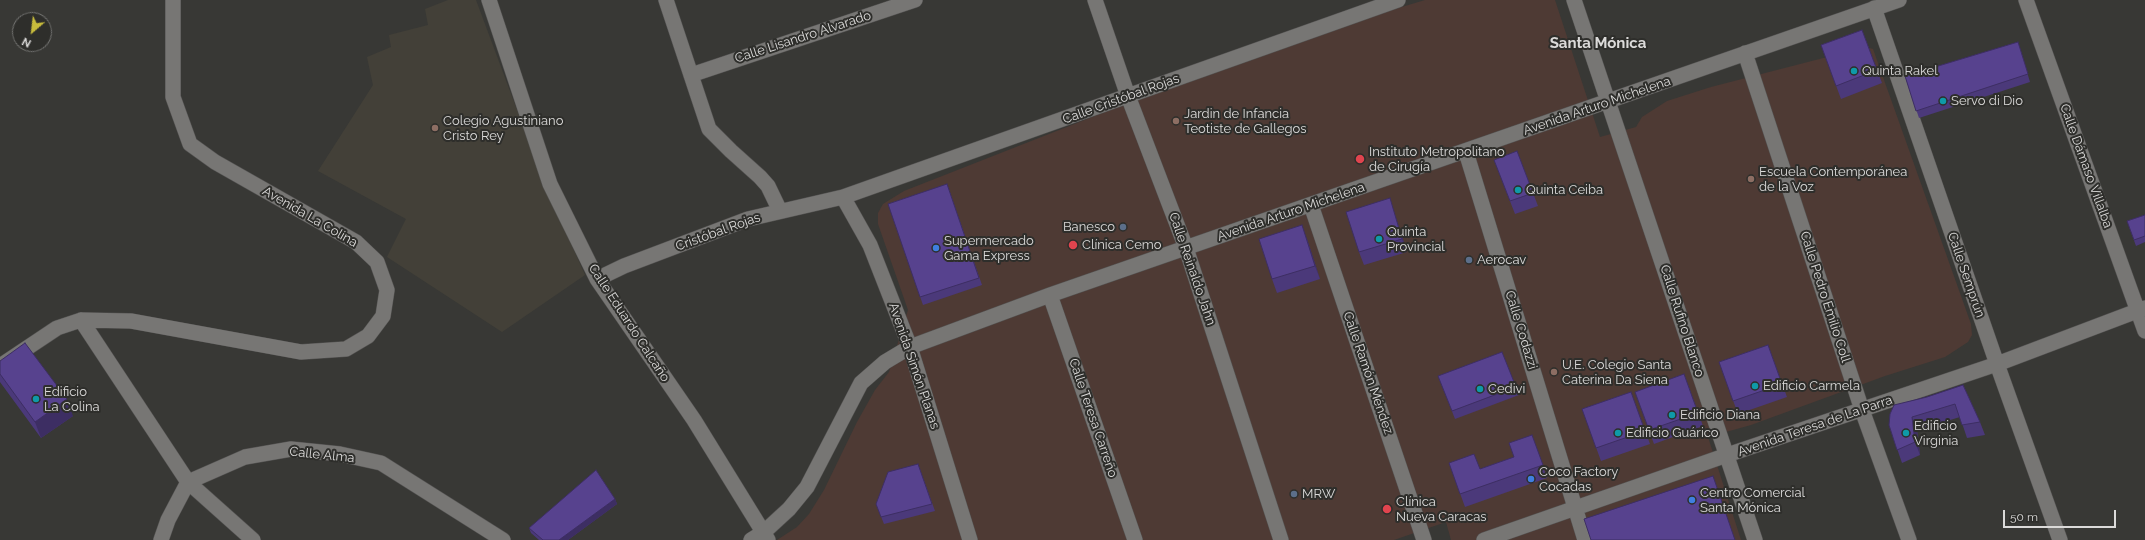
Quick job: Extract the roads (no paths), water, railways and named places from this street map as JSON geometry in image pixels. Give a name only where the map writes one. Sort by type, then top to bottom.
[{"type":"street","name":"Avenida La Colina","points":[[0,366],[56,328],[82,320],[131,321],[301,352],[346,349],[368,336],[383,316],[387,290],[377,262],[356,242],[215,162],[190,144],[173,97],[173,0]]},
{"type":"street","name":"Calle Eduardo Calcaño","points":[[489,0],[550,184],[597,280],[694,420],[761,537]]},
{"type":"street","points":[[666,0],[692,74],[709,129],[768,186],[780,211]]},
{"type":"street","name":"Calle Lisandro Alvarado","points":[[692,74],[915,0]]},
{"type":"street","name":"Calle Reinaldo Jahn","points":[[1095,0],[1128,96],[1186,248],[1281,540]]},
{"type":"street","name":"Calle Cristóbal Rojas","points":[[843,197],[1398,0]]},
{"type":"street","name":"Calle Rufino Blanco","points":[[1574,0],[1755,540]]},
{"type":"street","name":"Avenida Arturo Michelena","points":[[761,537],[789,509],[807,487],[861,383],[885,362],[910,347],[1050,295],[1466,152],[1899,0]]},
{"type":"street","name":"Calle Dámaso Villalba","points":[[2026,0],[2142,310],[2145,331]]},
{"type":"street","name":"Calle Semprún","points":[[1874,8],[1997,364],[2060,540]]},
{"type":"street","name":"Calle Pedro Emilio Coll","points":[[1745,53],[1862,410],[1909,540]]},
{"type":"street","name":"Calle Codazzi","points":[[1466,152],[1586,540]]},
{"type":"street","name":"Cristóbal Rojas","points":[[597,280],[624,266],[748,219],[843,197]]},
{"type":"street","name":"Avenida Simón Planas","points":[[843,197],[870,245],[910,347],[970,540]]},
{"type":"street","name":"Calle Ramón Méndez","points":[[1311,205],[1424,540]]},
{"type":"street","name":"Calle Teresa Carreño","points":[[1050,295],[1135,540]]},
{"type":"street","name":"Avenida Teresa de La Parra","points":[[1484,540],[1511,536],[1577,508],[1727,455],[1997,364],[2142,310]]},
{"type":"street","points":[[82,320],[188,482],[253,540]]},
{"type":"street","name":"Calle Alma","points":[[188,482],[245,457],[291,449],[340,454],[381,463],[503,540]]},
{"type":"street","points":[[161,540],[168,520],[188,482]]},
{"type":"place","name":"Quinta Rakel","points":[[1854,71]]},
{"type":"place","name":"Servo di Dio","points":[[1943,101]]},
{"type":"place","name":"Jardin de Infancia Teotiste de Gallegos","points":[[1176,121]]},
{"type":"place","name":"Colegio Agustiniano Cristo Rey","points":[[435,128]]},
{"type":"place","name":"Instituto Metropolitano de Cirugía","points":[[1360,159]]},
{"type":"place","name":"Escuela Contemporánea de la Voz","points":[[1751,179]]},
{"type":"place","name":"Quinta Ceiba","points":[[1518,190]]},
{"type":"place","name":"Banesco","points":[[1123,227]]},
{"type":"place","name":"Quinta Provincial","points":[[1379,239]]},
{"type":"place","name":"Clínica Cemo","points":[[1073,245]]},
{"type":"place","name":"Supermercado Gama Express","points":[[936,248]]},
{"type":"place","name":"Aerocav","points":[[1469,260]]},
{"type":"place","name":"U.E. Colegio Santa Caterina Da Siena","points":[[1554,372]]},
{"type":"place","name":"Edificio Carmela","points":[[1755,386]]},
{"type":"place","name":"Cedivi","points":[[1480,389]]},
{"type":"place","name":"Edificio La Colina","points":[[36,399]]},
{"type":"place","name":"Edificio Diana","points":[[1672,415]]},
{"type":"place","name":"Edificio Guárico","points":[[1618,433]]},
{"type":"place","name":"Edificio Virginia","points":[[1906,433]]},
{"type":"place","name":"Coco Factory Cocadas","points":[[1531,479]]},
{"type":"place","name":"MRW","points":[[1294,494]]},
{"type":"place","name":"Centro Comercial Santa Mónica","points":[[1692,500]]},
{"type":"place","name":"Clínica Nueva Caracas","points":[[1387,509]]},
{"type":"district","name":"Santa Mónica","points":[[1598,43]]}]
